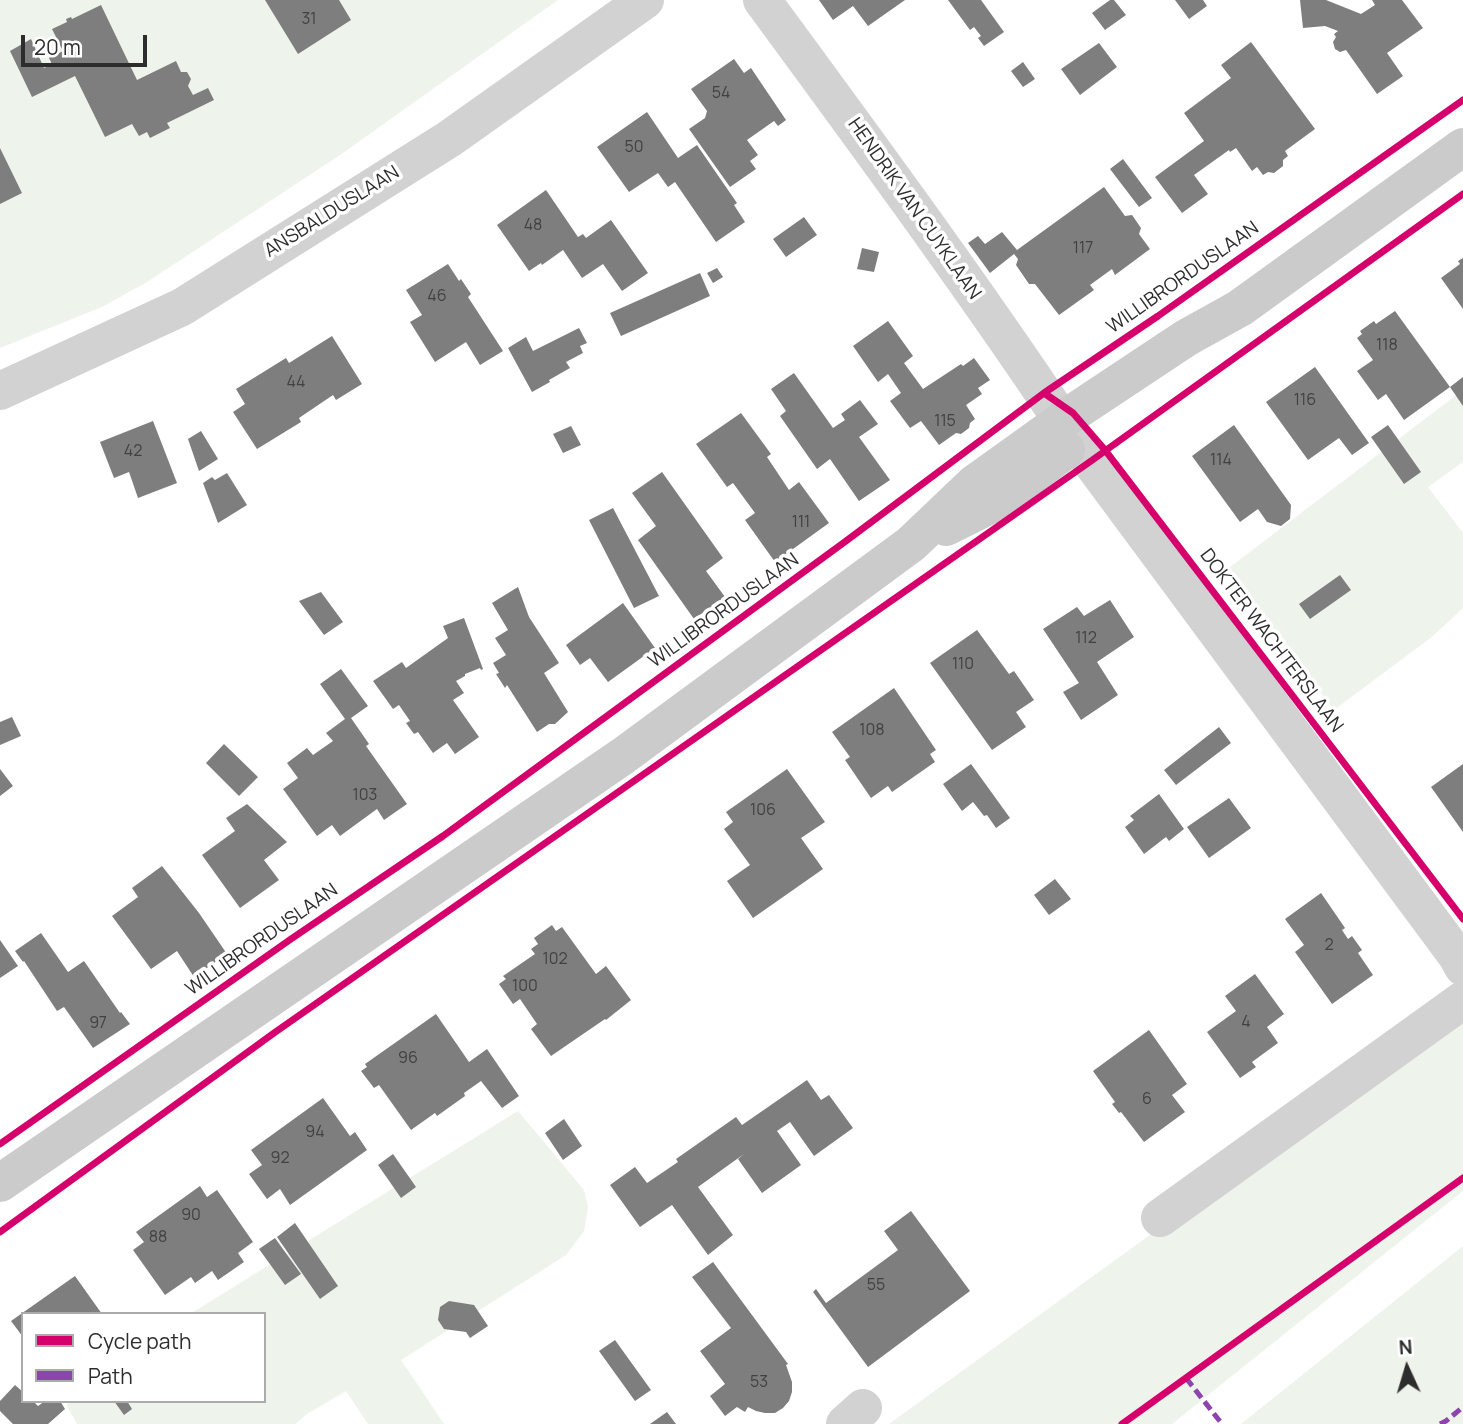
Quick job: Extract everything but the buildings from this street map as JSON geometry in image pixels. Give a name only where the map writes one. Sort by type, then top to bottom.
[{"type":"main road","points":[[0,1183],[624,756],[911,544],[974,484],[1069,432],[1186,338],[1240,308],[1463,147]]},
{"type":"street","name":"ANSBALDUSLAAN","points":[[0,391],[182,307],[449,139],[645,0]]},
{"type":"street","name":"HENDRIK VAN CUYKLAAN","points":[[762,0],[863,138],[1069,432]]},
{"type":"street","name":"DOKTER WACHTERSLAAN","points":[[1069,432],[1461,958]]},
{"type":"street","points":[[1160,1218],[1463,1000]]},
{"type":"shaded area","points":[[0,0],[558,0],[340,155],[147,282],[102,307],[0,348]]},
{"type":"shaded area","points":[[1463,390],[1463,462],[1428,487],[1463,533],[1463,608],[1433,636],[1334,710],[1226,570]]},
{"type":"shaded area","points":[[1463,1013],[1463,1191],[1172,1424],[889,1424],[1205,1195]]},
{"type":"shaded area","points":[[518,1111],[584,1190],[588,1207],[584,1231],[566,1255],[401,1360],[444,1424],[368,1424],[346,1391],[295,1424],[77,1424],[67,1406],[68,1403],[266,1403],[266,1312],[193,1312]]},
{"type":"shaded area","points":[[1463,1246],[1463,1424],[1241,1424]]},
{"type":"marked path","points":[[1186,1378],[1222,1424]]},
{"type":"marked path","points":[[1440,1424],[1463,1407]]},
{"type":"cycle path","name":"WILLIBRORDUSLAAN","points":[[0,1144],[291,939],[443,836],[1044,393],[1158,316],[1463,100]]},
{"type":"cycle path","points":[[0,1232],[274,1033],[1091,461],[1463,194]]},
{"type":"cycle path","points":[[1044,393],[1073,413],[1105,450],[1463,919]]},
{"type":"cycle path","points":[[1122,1424],[1463,1178]]}]
